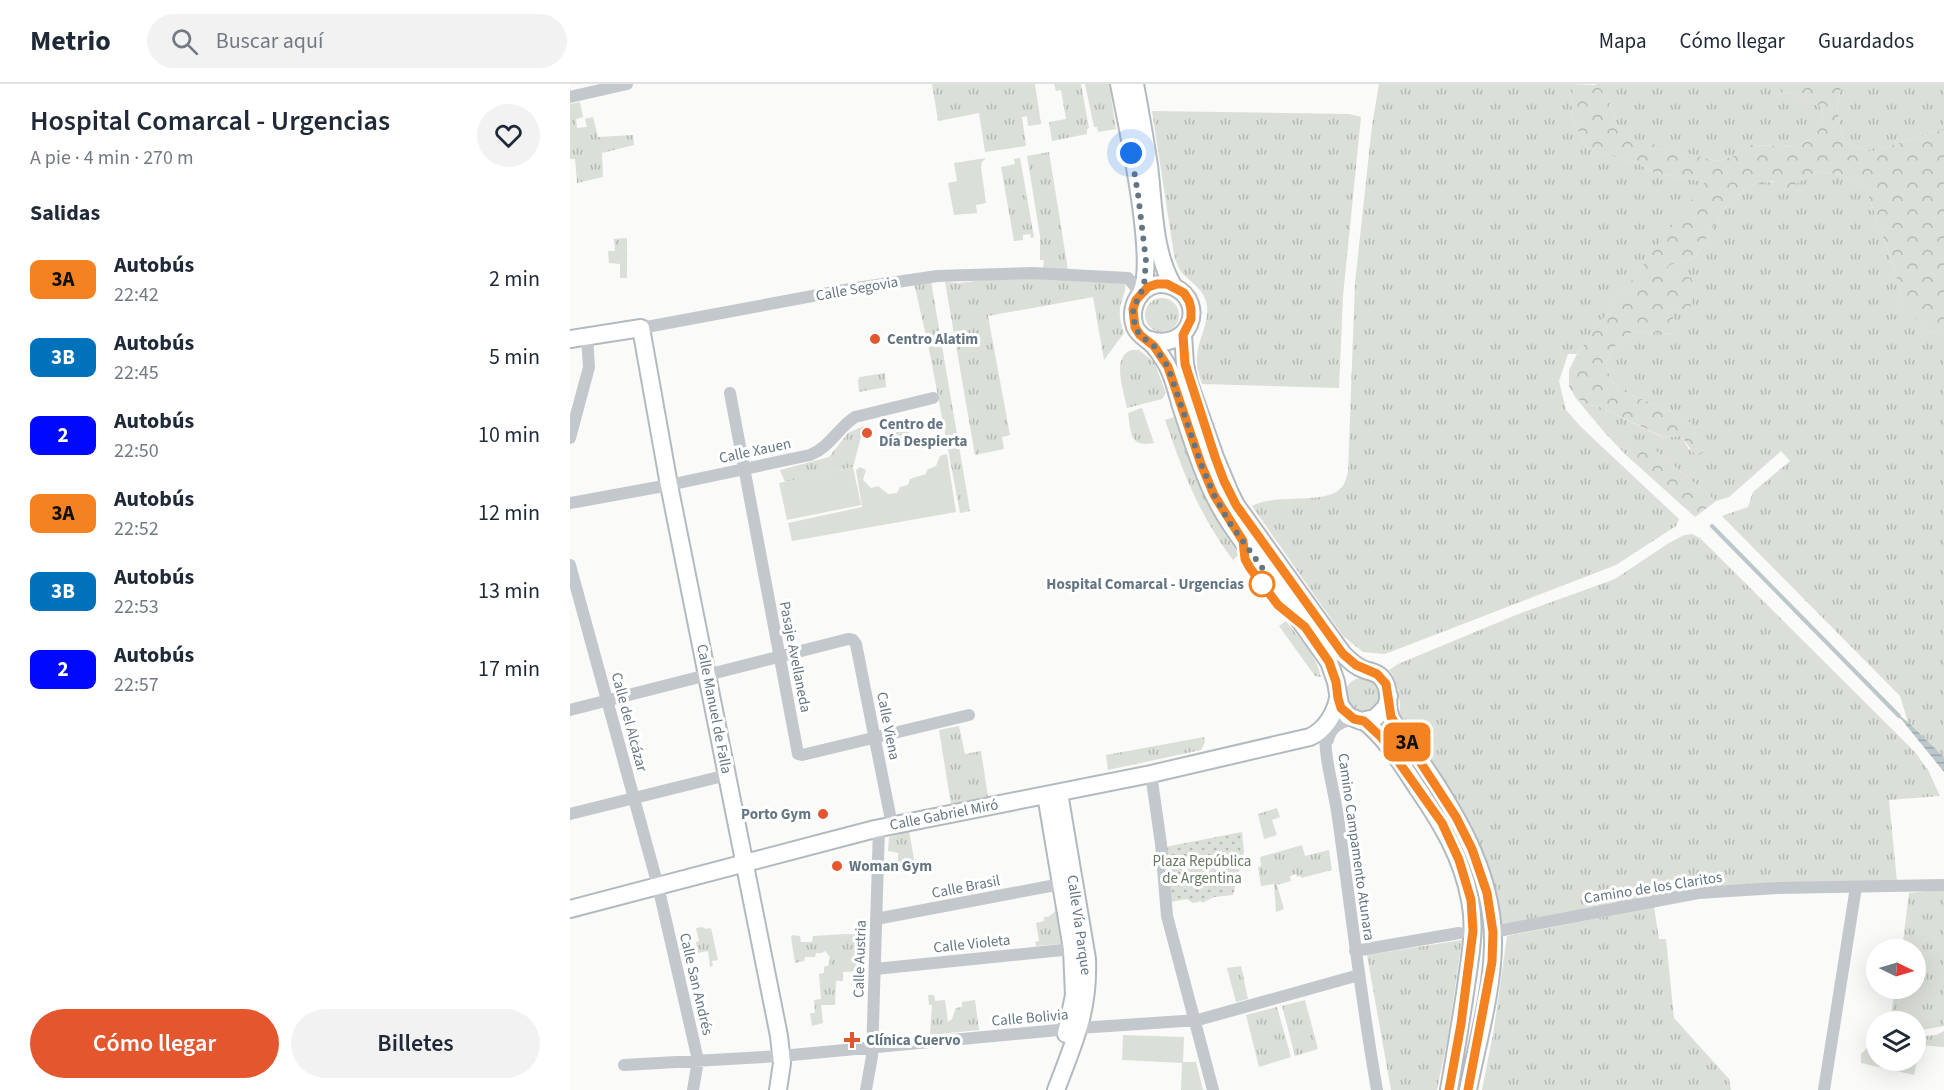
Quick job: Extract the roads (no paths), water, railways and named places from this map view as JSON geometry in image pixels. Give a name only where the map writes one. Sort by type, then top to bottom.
[{"type":"main road","points":[[1119,84],[1144,242],[1144,286],[1133,309],[1133,318],[1138,332],[1152,344],[1170,372],[1201,464],[1229,522],[1329,662],[1343,711],[1365,724],[1394,754],[1442,823],[1459,860],[1471,900],[1473,931],[1449,1090]]},
{"type":"main road","points":[[1135,84],[1147,151],[1158,240],[1171,281],[1184,293],[1191,309],[1188,327],[1183,335],[1166,343],[1152,344]]},
{"type":"main road","points":[[1141,293],[1157,284],[1171,281]]},
{"type":"main road","name":"Calle Segovia","points":[[570,339],[641,328]]},
{"type":"main road","name":"Calle Manuel de Falla","points":[[641,328],[669,485],[745,862],[781,1056],[778,1090]]},
{"type":"main road","points":[[1183,335],[1185,364],[1190,383],[1215,457],[1236,505],[1343,654],[1359,666],[1382,678],[1389,696],[1391,717],[1436,785],[1472,849],[1487,893],[1493,932],[1492,962],[1468,1090]]},
{"type":"main road","points":[[1323,727],[1334,710],[1338,694],[1348,675],[1359,666]]},
{"type":"main road","points":[[1365,724],[1383,711],[1389,696]]},
{"type":"main road","name":"Calle Gabriel Miró","points":[[570,909],[885,826],[1151,774],[1310,737],[1323,727]]},
{"type":"main road","name":"Calle Vía Parque","points":[[1053,794],[1061,884],[1072,949],[1074,995],[1073,1029],[1056,1090]]},
{"type":"main road","name":"Calle Vía Parque","points":[[1046,1090],[1086,997],[1086,959],[1053,794]]},
{"type":"street","points":[[570,97],[627,84]]},
{"type":"street","name":"Calle Segovia","points":[[641,328],[850,289],[937,276],[1032,273],[1118,278],[1131,280],[1141,293]]},
{"type":"street","points":[[570,438],[589,367],[587,337]]},
{"type":"street","name":"Pasaje Avellaneda","points":[[730,393],[798,754],[802,755],[969,715]]},
{"type":"street","name":"Calle Xauen","points":[[570,503],[669,485],[816,452],[830,443],[855,417],[933,398]]},
{"type":"street","name":"Calle del Alcázar","points":[[570,565],[576,607],[608,700],[658,886]]},
{"type":"street","name":"Calle Viena","points":[[780,655],[848,639],[853,640],[856,644],[875,738],[885,826]]},
{"type":"street","points":[[570,710],[780,655]]},
{"type":"street","name":"Camino Campamento Atunara","points":[[1326,747],[1332,729],[1342,722],[1365,724]]},
{"type":"street","name":"Camino Campamento Atunara","points":[[1323,727],[1338,815],[1359,975]]},
{"type":"street","points":[[1151,774],[1161,844],[1167,916],[1213,1090]]},
{"type":"street","points":[[570,814],[727,775]]},
{"type":"street","name":"Calle Austria","points":[[866,1090],[872,1047],[876,918],[885,826]]},
{"type":"street","name":"Calle Brasil","points":[[876,918],[1061,884]]},
{"type":"street","name":"Camino de los Claritos","points":[[1493,932],[1698,893],[1777,888],[1944,885]]},
{"type":"street","name":"Calle San Andrés","points":[[658,886],[698,1060],[693,1090]]},
{"type":"street","points":[[1824,1090],[1856,887]]},
{"type":"street","points":[[1355,951],[1459,933]]},
{"type":"street","name":"Calle Violeta","points":[[875,969],[1072,949]]},
{"type":"street","points":[[1359,975],[1377,1090]]},
{"type":"street","name":"Calle Bolivia","points":[[624,1065],[781,1056],[1194,1020],[1359,975]]},
{"type":"street","points":[[1210,1077],[1224,1076]]},
{"type":"waterway","points":[[1712,526],[1899,716]]},
{"type":"place","name":"Centro Alatim","points":[[875,339]]},
{"type":"place","name":"Centro de Día Despierta","points":[[867,433]]},
{"type":"place","name":"Hospital Comarcal - Urgencias","points":[[1262,584]]},
{"type":"place","name":"Porto Gym","points":[[823,814]]},
{"type":"place","name":"Woman Gym","points":[[837,866]]},
{"type":"place","name":"Clínica Cuervo","points":[[852,1040]]},
{"type":"park label","name":"Plaza República de Argentina","points":[[1202,870]]}]
